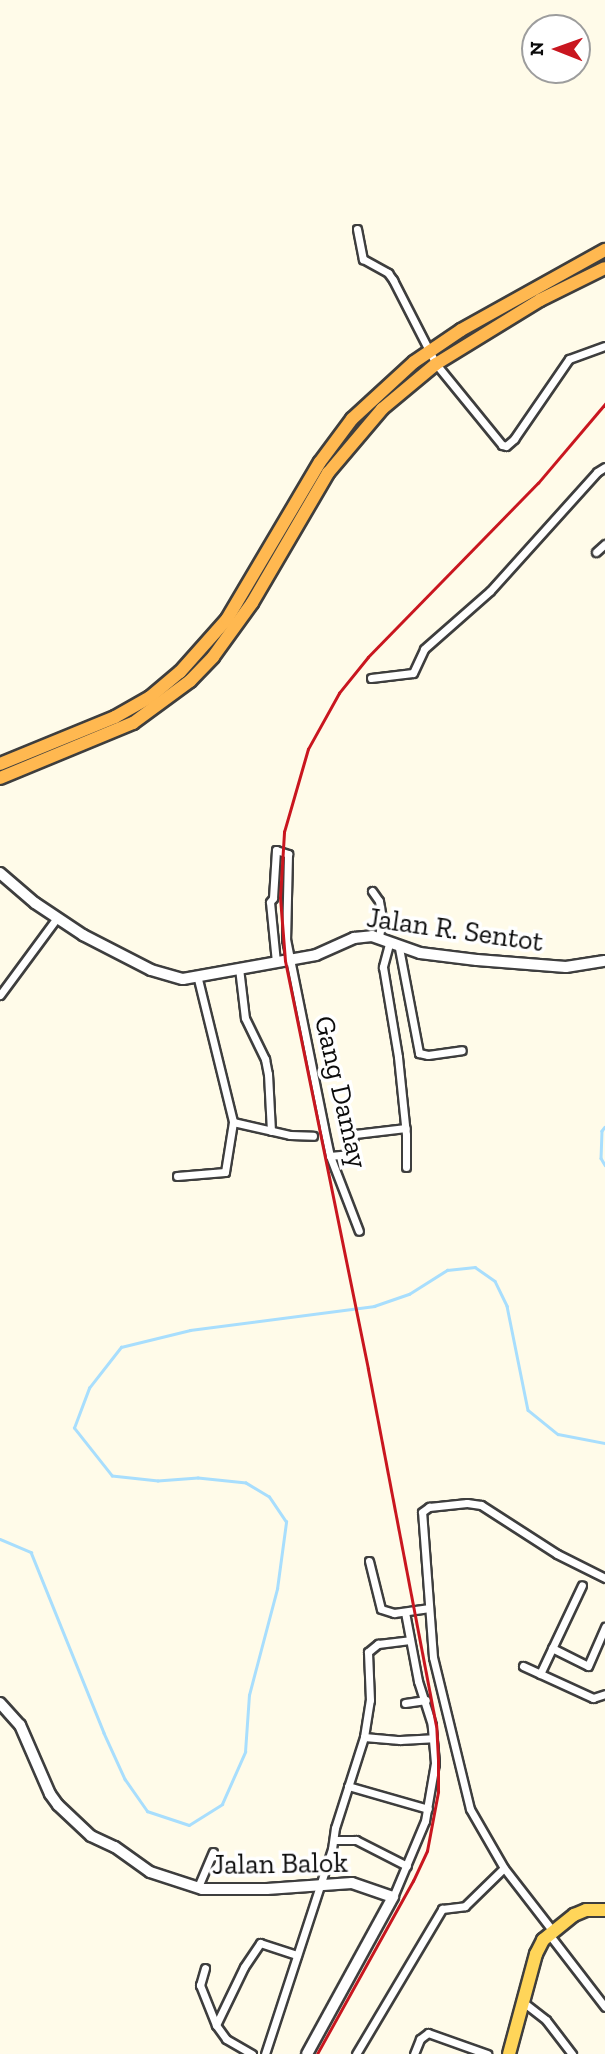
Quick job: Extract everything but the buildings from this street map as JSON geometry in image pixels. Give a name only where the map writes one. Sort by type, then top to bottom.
[{"type":"highway","points":[[0,764],[114,717],[150,696],[180,672],[227,619],[320,462],[352,419],[429,352],[461,330],[605,250]]},
{"type":"highway","points":[[0,778],[133,723],[190,681],[213,657],[252,603],[328,473],[382,409],[436,365],[540,300],[605,268]]},
{"type":"main road","points":[[509,2054],[536,1954],[550,1931],[586,1910],[605,1910]]},
{"type":"street","points":[[357,229],[363,259],[381,268],[393,280],[436,365],[495,440],[506,446],[547,394],[569,359],[605,345]]},
{"type":"street","points":[[371,678],[412,673],[424,649],[490,591],[597,472],[605,467]]},
{"type":"street","points":[[596,552],[605,544]]},
{"type":"street","name":"Gang Damay","points":[[276,962],[270,902],[273,898],[275,852],[284,851],[288,859],[286,939],[290,960],[330,1156],[359,1231]]},
{"type":"street","name":"Jalan R. Sentot","points":[[0,873],[55,919],[151,971],[183,979],[198,979],[239,968],[290,960],[337,948],[354,937],[379,936],[394,946],[545,966],[605,961]]},
{"type":"street","points":[[372,891],[379,901],[382,918],[379,936]]},
{"type":"street","points":[[0,995],[55,919]]},
{"type":"street","points":[[394,946],[419,1053],[428,1055],[463,1051]]},
{"type":"street","points":[[394,946],[383,967],[406,1128],[406,1167]]},
{"type":"street","points":[[239,968],[245,1018],[265,1059],[268,1074],[271,1131]]},
{"type":"street","points":[[177,1177],[225,1172],[233,1122],[198,979]]},
{"type":"street","points":[[233,1122],[271,1131],[313,1136]]},
{"type":"street","points":[[330,1156],[348,1154],[355,1134],[406,1128]]},
{"type":"street","points":[[605,1578],[557,1554],[481,1505],[467,1503],[429,1507],[422,1512],[433,1657],[470,1809],[504,1868],[605,2007]]},
{"type":"street","points":[[369,1561],[382,1609],[388,1613],[428,1608]]},
{"type":"street","points":[[540,1674],[582,1585]]},
{"type":"street","points":[[307,2054],[393,1897],[428,1810],[433,1786],[433,1738],[426,1700],[418,1681],[405,1612]]},
{"type":"street","points":[[552,1648],[588,1665],[605,1627]]},
{"type":"street","points":[[265,2054],[321,1883],[364,1737],[370,1697],[368,1652],[378,1644],[410,1640]]},
{"type":"street","points":[[523,1666],[593,1698],[605,1694]]},
{"type":"street","points":[[405,1703],[426,1700]]},
{"type":"street","name":"Jalan Balok","points":[[0,1703],[20,1725],[50,1794],[77,1824],[150,1872],[198,1887],[267,1889],[321,1883],[359,1884],[393,1897]]},
{"type":"street","points":[[364,1737],[400,1740],[433,1738]]},
{"type":"street","points":[[348,1786],[428,1810]]},
{"type":"street","points":[[334,1840],[356,1840],[407,1866]]},
{"type":"street","points":[[198,1887],[213,1853]]},
{"type":"street","points":[[356,2054],[442,1909],[465,1906],[504,1868]]},
{"type":"street","points":[[216,2025],[244,1967],[260,1943],[297,1955]]},
{"type":"street","points":[[205,1968],[200,1985],[216,2025],[226,2039],[252,2054]]},
{"type":"street","points":[[523,2001],[546,2020],[572,2054]]},
{"type":"street","points":[[414,2054],[421,2039],[428,2033],[487,2054]]},
{"type":"waterway","points":[[605,1127],[602,1131],[601,1158],[605,1165]]},
{"type":"waterway","points":[[0,1539],[31,1552],[125,1779],[147,1811],[189,1825],[222,1804],[245,1752],[249,1695],[277,1589],[286,1522],[269,1497],[246,1483],[198,1478],[158,1481],[112,1476],[74,1428],[89,1388],[121,1347],[190,1330],[374,1306],[409,1294],[447,1270],[475,1267],[495,1281],[507,1306],[528,1410],[558,1434],[605,1443]]},
{"type":"railway","points":[[317,2054],[427,1851],[438,1792],[438,1760],[436,1726],[368,1369],[285,961],[280,898],[284,832],[308,749],[339,693],[368,657],[538,483],[605,404]]}]
